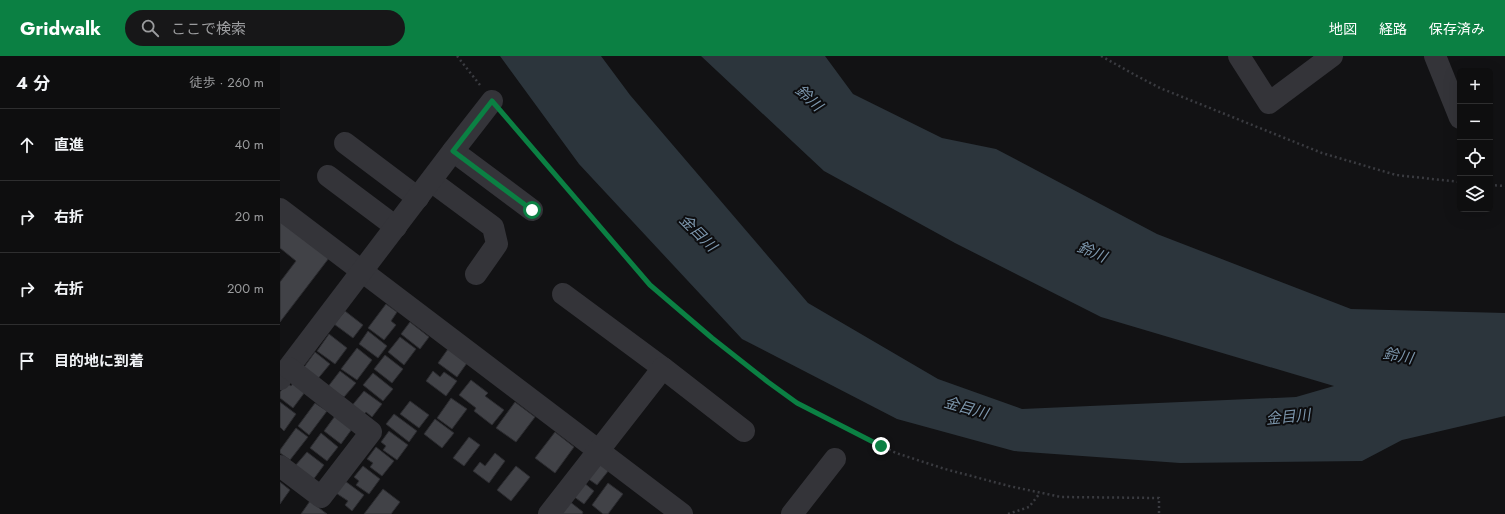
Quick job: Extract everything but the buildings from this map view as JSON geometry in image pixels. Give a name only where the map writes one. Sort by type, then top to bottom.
[{"type":"street","points":[[1238,56],[1269,103],[1332,56]]},
{"type":"street","points":[[1435,56],[1457,111]]},
{"type":"street","points":[[280,466],[321,497],[371,432],[284,373],[492,101]]},
{"type":"street","points":[[345,143],[418,198]]},
{"type":"street","points":[[453,151],[532,210]]},
{"type":"street","points":[[328,176],[396,227]]},
{"type":"street","points":[[431,181],[493,227],[497,244],[476,274]]},
{"type":"street","points":[[280,209],[682,514]]},
{"type":"street","points":[[563,294],[663,368],[744,431]]},
{"type":"street","points":[[549,514],[663,368]]},
{"type":"street","points":[[792,514],[835,459]]},
{"type":"path","points":[[457,56],[492,101],[650,285],[712,338],[797,403],[881,446],[945,469],[1040,493],[1062,497],[1159,498],[1159,514]]},
{"type":"path","points":[[1101,56],[1160,88],[1322,152],[1396,175],[1457,182]]},
{"type":"path","points":[[1493,185],[1505,186]]},
{"type":"path","points":[[1008,514],[1029,507],[1040,493]]},
{"type":"water","points":[[500,56],[601,56],[630,95],[808,303],[938,379],[1022,409],[1296,397],[1334,386],[1101,317],[955,243],[824,171],[701,56],[825,56],[853,94],[942,138],[996,149],[1157,234],[1351,309],[1505,313],[1505,416],[1402,440],[1362,461],[1180,463],[1014,451],[897,419],[742,339],[579,164]]},
{"type":"route","points":[[532,210],[453,151],[492,101],[650,285],[712,338],[797,403],[881,446]]},
{"type":"water label","name":"鈴川","points":[[809,98]]},
{"type":"water label","name":"金目川","points":[[698,233]]},
{"type":"water label","name":"鈴川","points":[[1092,252]]},
{"type":"water label","name":"鈴川","points":[[1398,356]]},
{"type":"water label","name":"金目川","points":[[966,408]]},
{"type":"water label","name":"金目川","points":[[1288,417]]}]
